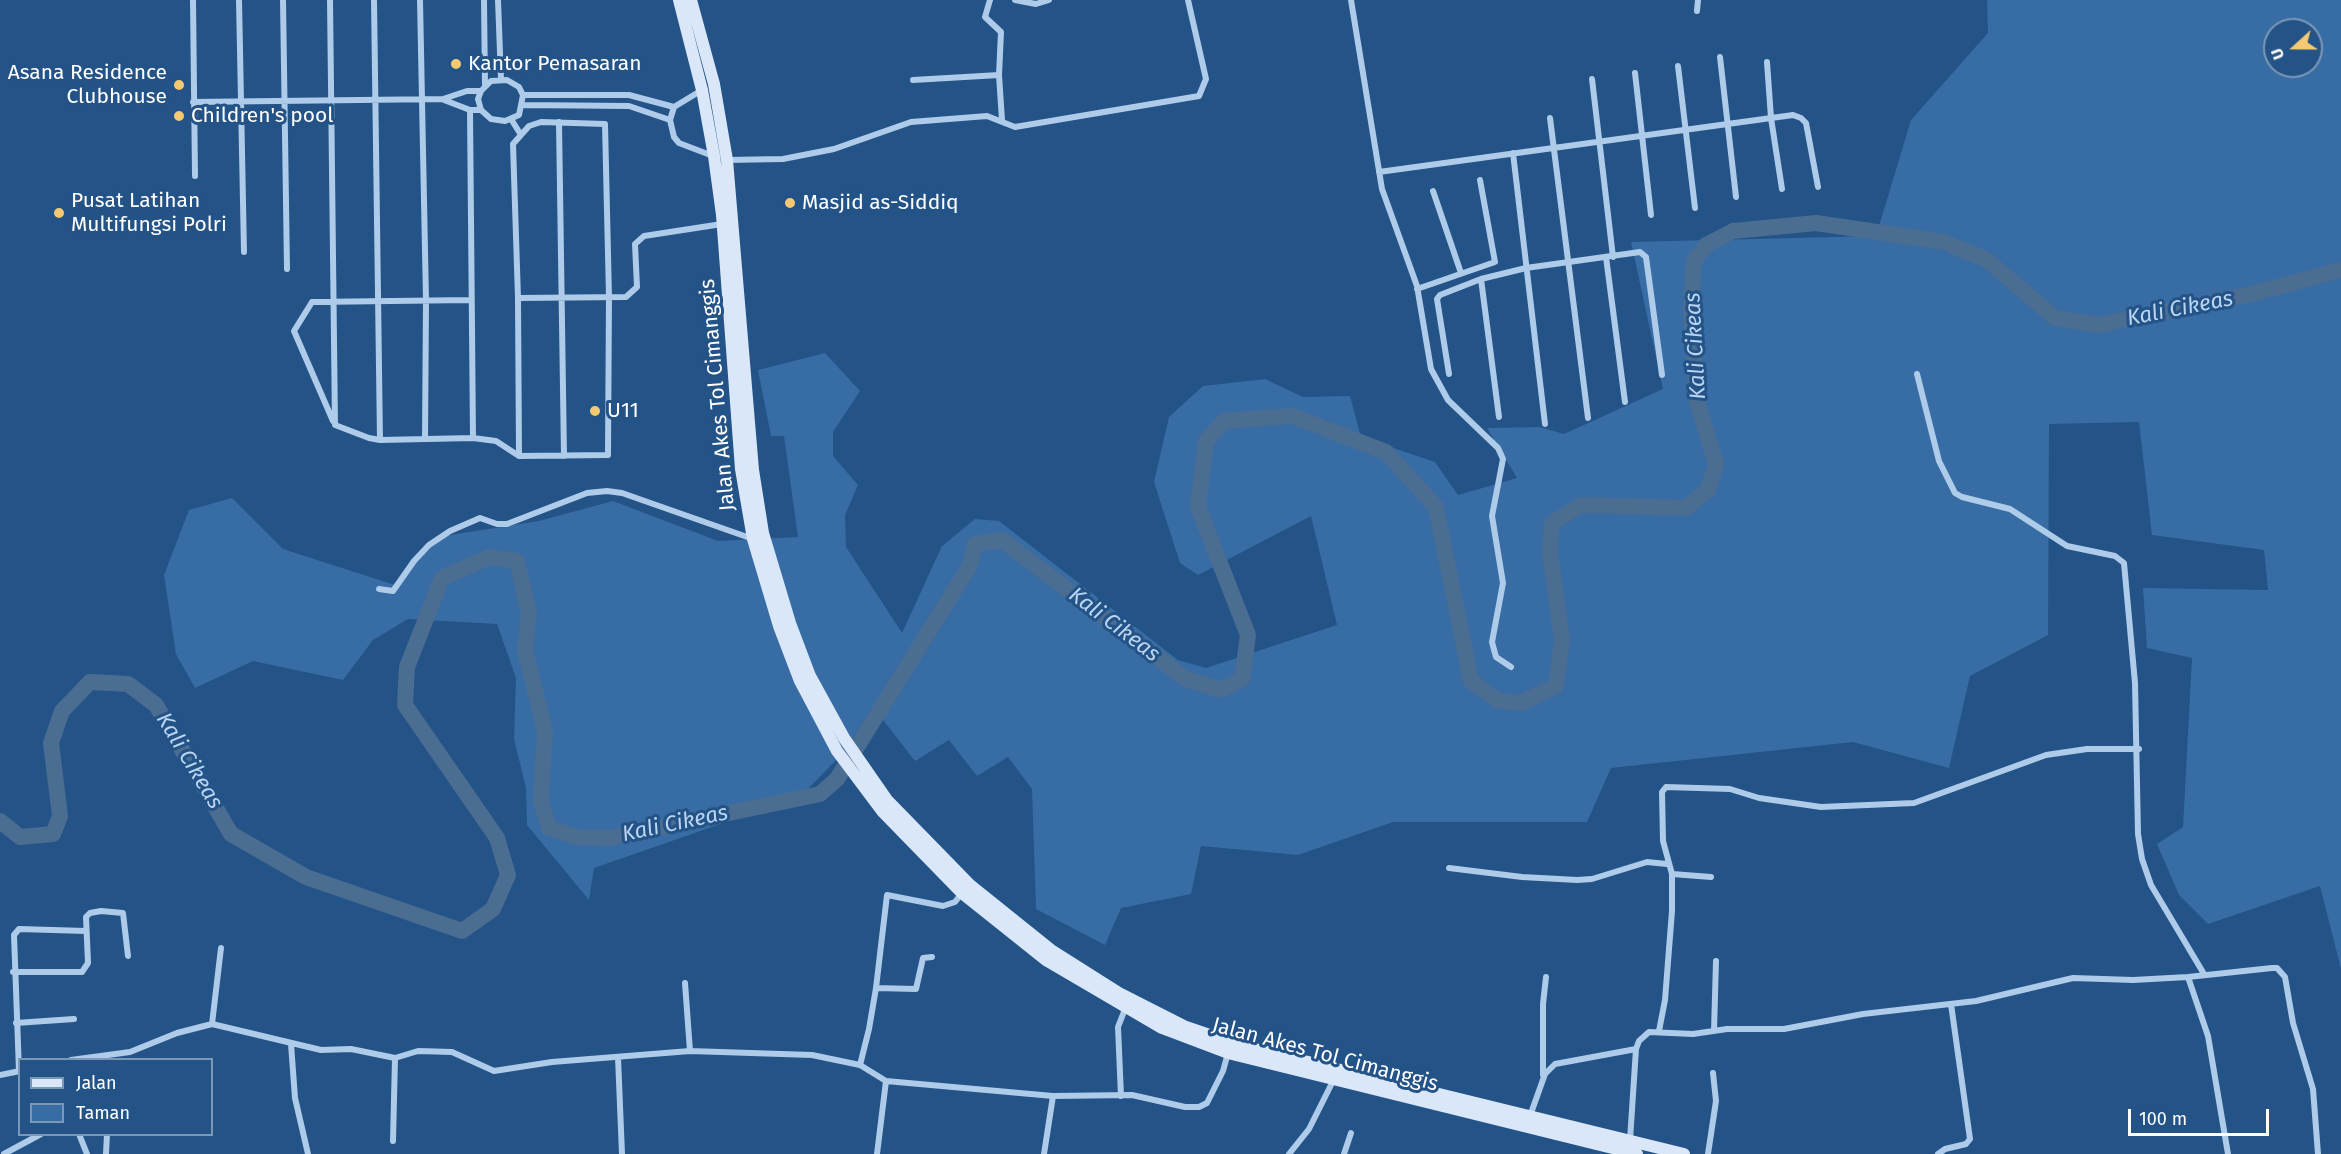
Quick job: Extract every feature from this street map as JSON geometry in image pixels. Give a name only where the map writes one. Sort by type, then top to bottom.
[{"type":"main road","name":"Jalan Akes Tol Cimanggis","points":[[679,0],[702,90],[726,218],[753,470],[763,533],[790,623],[810,676],[878,797],[903,835],[962,893],[1046,960],[1120,1001],[1239,1045],[1530,1116],[1630,1150]]},
{"type":"main road","points":[[691,0],[714,84],[727,160],[726,218]]},
{"type":"main road","name":"Jalan Akes Tol Cimanggis","points":[[726,218],[741,469],[753,539],[778,626],[821,723],[837,751],[878,797],[970,885],[1051,950],[1120,1001],[1162,1028],[1228,1053],[1334,1079],[1630,1150],[1684,1154]]},
{"type":"street","points":[[193,0],[195,176]]},
{"type":"street","points":[[239,0],[244,252]]},
{"type":"street","points":[[283,0],[287,269]]},
{"type":"street","points":[[330,0],[335,424]]},
{"type":"street","points":[[374,0],[380,300],[380,440]]},
{"type":"street","points":[[420,0],[426,300],[425,439]]},
{"type":"street","points":[[481,110],[478,99],[483,88],[484,0]]},
{"type":"street","points":[[498,0],[501,79]]},
{"type":"street","points":[[990,0],[985,17],[1001,32],[999,75],[1002,120]]},
{"type":"street","points":[[1015,0],[1036,4],[1049,0]]},
{"type":"street","points":[[727,160],[783,159],[834,149],[911,122],[987,116],[1015,127],[1199,96],[1206,79],[1188,0]]},
{"type":"street","points":[[1351,0],[1382,189],[1417,289],[1431,369],[1448,400],[1498,448],[1503,459],[1493,506],[1493,527],[1503,583],[1492,642],[1496,657],[1510,667]]},
{"type":"street","points":[[1697,11],[1698,0]]},
{"type":"street","points":[[1719,57],[1736,197]]},
{"type":"street","points":[[1767,62],[1771,118],[1782,189]]},
{"type":"street","points":[[1678,66],[1695,208]]},
{"type":"street","points":[[1635,74],[1644,135],[1651,215]]},
{"type":"street","points":[[913,80],[999,75]]},
{"type":"street","points":[[193,102],[375,102],[443,99],[483,88],[501,79]]},
{"type":"street","points":[[443,99],[470,110],[481,110],[498,121],[511,119],[519,115],[524,95],[519,87],[501,79]]},
{"type":"street","points":[[1592,79],[1624,402]]},
{"type":"street","points":[[702,90],[674,107],[670,120],[679,143],[714,156]]},
{"type":"street","points":[[524,95],[629,95],[674,107]]},
{"type":"street","points":[[523,105],[629,106],[670,120]]},
{"type":"street","points":[[470,110],[473,438]]},
{"type":"street","points":[[1379,172],[1793,115],[1806,123],[1818,187]]},
{"type":"street","points":[[1550,118],[1588,418]]},
{"type":"street","points":[[511,119],[521,135]]},
{"type":"street","points":[[471,300],[312,302],[294,331],[335,424],[369,438],[380,440],[473,438],[495,441],[519,456],[608,456],[609,297],[605,124],[541,122],[530,126],[513,144],[518,298],[519,456]]},
{"type":"street","points":[[559,122],[564,456]]},
{"type":"street","points":[[1513,153],[1545,424]]},
{"type":"street","points":[[1417,289],[1495,261],[1480,180]]},
{"type":"street","points":[[1433,191],[1461,273]]},
{"type":"street","points":[[518,298],[626,297],[637,287],[635,244],[644,236],[726,218]]},
{"type":"street","points":[[1449,374],[1437,297],[1481,279],[1526,268],[1640,252],[1646,257],[1662,375]]},
{"type":"street","points":[[1481,279],[1499,417]]},
{"type":"street","points":[[1917,374],[1938,461],[1955,493],[1962,498],[2010,509],[2067,546],[2115,556],[2124,563],[2139,749],[2139,834],[2145,871],[2204,974]]},
{"type":"street","points":[[379,589],[393,591],[414,561],[429,545],[450,531],[480,518],[497,524],[507,524],[587,494],[607,491],[622,493],[753,539]]},
{"type":"street","points":[[1659,1031],[1665,1000],[1672,911],[1672,874],[1667,864],[1663,841],[1661,802],[1662,792],[1666,787],[1730,789],[1759,798],[1821,807],[1914,803],[2046,755],[2087,749],[2139,749]]},
{"type":"street","points":[[1449,868],[1522,877],[1577,880],[1593,879],[1647,862],[1667,864]]},
{"type":"street","points":[[1672,874],[1711,877]]},
{"type":"street","points":[[860,1065],[876,988],[887,895],[943,906],[955,902],[962,893]]},
{"type":"street","points":[[14,972],[72,974],[82,972],[88,963],[86,917],[90,913],[111,910],[123,913],[128,956]]},
{"type":"street","points":[[18,1058],[14,935],[19,929],[86,931]]},
{"type":"street","points":[[212,1024],[221,948]]},
{"type":"street","points":[[876,988],[916,989],[923,958],[932,957]]},
{"type":"street","points":[[1714,1031],[1716,961]]},
{"type":"street","points":[[1630,1150],[1636,1049],[1645,1034],[1659,1031],[1687,1034],[1784,1029],[1863,1014],[1983,1000],[2056,980],[2086,976],[2133,980],[2277,968],[2285,977],[2293,1023],[2315,1100],[2318,1154]]},
{"type":"street","points":[[1543,1079],[1543,1004],[1546,977]]},
{"type":"street","points":[[2188,977],[2208,1036],[2228,1154]]},
{"type":"street","points":[[685,983],[690,1051]]},
{"type":"street","points":[[1120,1001],[1118,1027],[1121,1096]]},
{"type":"street","points":[[1938,1154],[1945,1149],[1966,1144],[1970,1139],[1951,1004]]},
{"type":"street","points":[[16,1023],[74,1019]]},
{"type":"street","points":[[107,1058],[130,1052],[177,1033],[212,1024],[321,1050],[351,1049],[395,1058],[418,1051],[452,1052],[494,1071],[552,1062],[690,1051],[812,1055],[860,1065],[886,1081],[1053,1096],[1121,1096],[1199,1107],[1207,1103],[1223,1071],[1228,1053]]},
{"type":"street","points":[[291,1044],[295,1098],[308,1154]]},
{"type":"street","points":[[1530,1116],[1543,1079],[1548,1069],[1555,1064],[1636,1049]]},
{"type":"street","points":[[618,1057],[622,1154]]},
{"type":"street","points":[[393,1141],[395,1058]]},
{"type":"street","points":[[0,1075],[18,1071]]},
{"type":"street","points":[[1708,1154],[1716,1101],[1713,1073]]},
{"type":"street","points":[[1289,1154],[1309,1129],[1334,1079]]},
{"type":"street","points":[[877,1154],[886,1081]]},
{"type":"street","points":[[1044,1154],[1053,1096]]},
{"type":"street","points":[[1344,1154],[1351,1134]]},
{"type":"street","points":[[4,1154],[37,1136]]},
{"type":"street","points":[[80,1136],[87,1154]]},
{"type":"street","points":[[106,1154],[107,1136]]},
{"type":"green space","points":[[1987,0],[2341,0],[2341,969],[2320,886],[2208,924],[2179,895],[2157,844],[2183,827],[2192,658],[2147,648],[2143,588],[2268,590],[2264,550],[2152,535],[2139,422],[2049,424],[2048,635],[1970,676],[1949,768],[1853,742],[1611,768],[1587,822],[1393,822],[1298,855],[1201,846],[1191,894],[1121,908],[1105,945],[1036,909],[1032,789],[1008,757],[977,776],[949,740],[915,761],[873,707],[844,752],[801,796],[594,868],[589,900],[527,825],[526,788],[514,739],[516,678],[497,624],[408,619],[373,640],[343,680],[253,661],[195,688],[176,654],[164,575],[189,510],[232,498],[283,549],[398,586],[416,557],[438,537],[539,521],[613,501],[718,541],[798,537],[784,436],[771,436],[758,370],[825,353],[860,391],[833,432],[833,456],[858,485],[845,515],[846,547],[902,633],[942,546],[975,519],[999,521],[1178,660],[1206,668],[1337,625],[1311,516],[1198,575],[1180,563],[1154,482],[1169,417],[1203,386],[1265,379],[1303,397],[1350,396],[1361,437],[1435,462],[1458,495],[1517,478],[1487,428],[1540,427],[1564,434],[1663,389],[1631,242],[1876,236],[1911,120],[1988,33]]},
{"type":"waterway","name":"Kali Cikeas","points":[[0,821],[20,837],[53,834],[60,816],[51,743],[62,711],[90,682],[128,684],[156,705],[231,834],[306,877],[462,931],[493,909],[508,875],[497,838],[405,705],[407,667],[442,578],[489,557],[517,561],[529,613],[525,650],[545,731],[541,801],[549,828],[576,837],[610,838],[820,794],[837,779],[969,567],[975,544],[1002,540],[1186,679],[1221,690],[1242,679],[1248,635],[1198,507],[1206,441],[1224,421],[1292,416],[1386,452],[1436,507],[1471,681],[1497,700],[1521,703],[1556,686],[1562,640],[1550,552],[1552,523],[1581,505],[1686,508],[1708,490],[1716,464],[1696,398],[1691,307],[1694,261],[1706,245],[1733,231],[1816,223],[1944,242],[1987,260],[2055,318],[2099,325],[2251,294],[2341,270]]},
{"type":"place","name":"Kantor Pemasaran","points":[[456,64]]},
{"type":"place","name":"Asana Residence Clubhouse","points":[[179,85]]},
{"type":"place","name":"Children's pool","points":[[179,116]]},
{"type":"place","name":"Masjid as-Siddiq","points":[[790,203]]},
{"type":"place","name":"Pusat Latihan Multifungsi Polri","points":[[59,213]]},
{"type":"place","name":"U11","points":[[595,411]]}]
